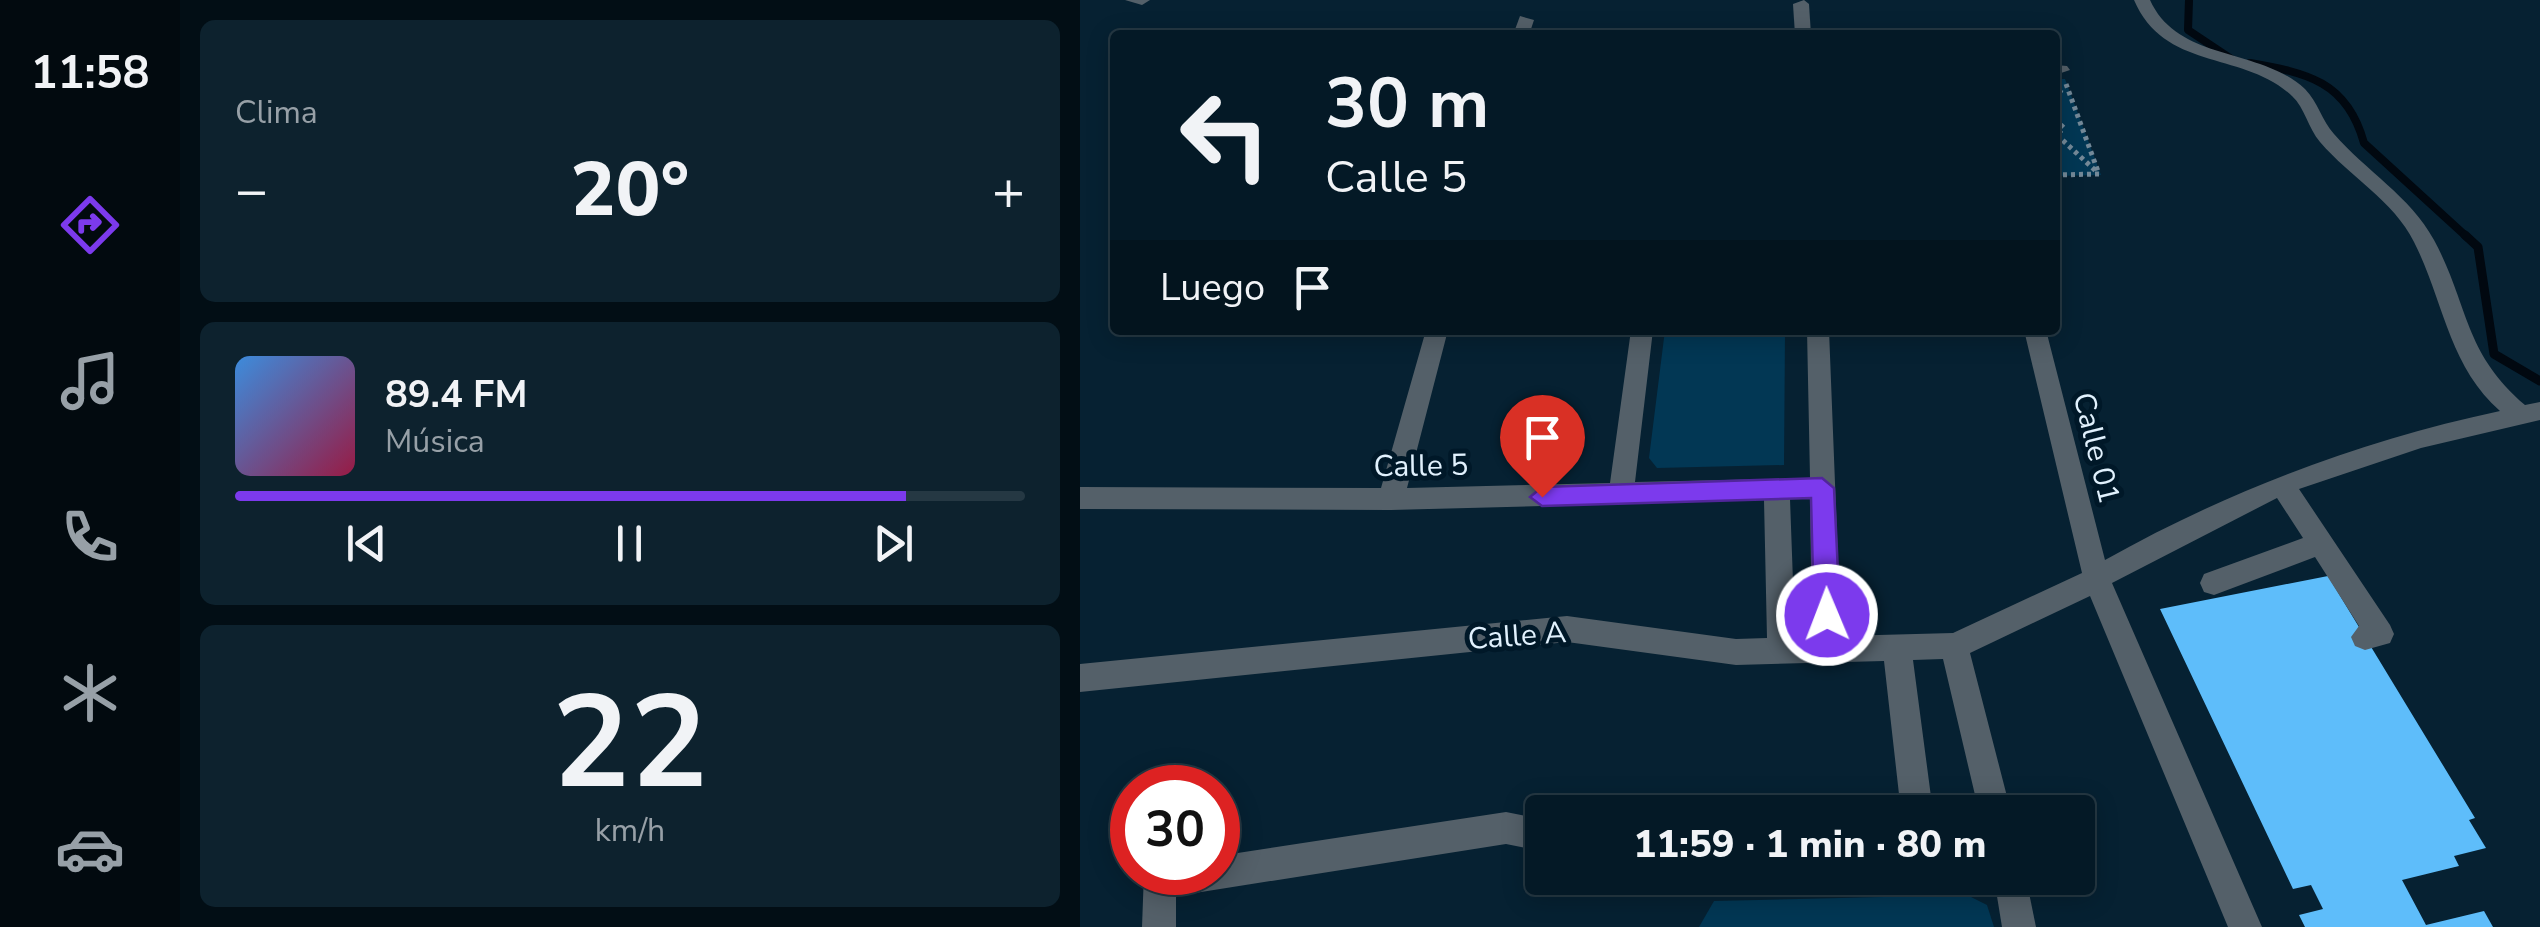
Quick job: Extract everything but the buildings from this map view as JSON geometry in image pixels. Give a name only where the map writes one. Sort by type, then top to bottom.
[{"type":"street","points":[[1133,0],[1142,0]]},
{"type":"street","points":[[2142,0],[2155,25],[2182,42],[2278,75],[2299,93],[2322,132],[2405,210],[2425,242],[2455,334],[2474,369],[2494,395],[2530,413]]},
{"type":"street","points":[[1801,4],[1803,30]]},
{"type":"street","points":[[1390,499],[1436,335]]},
{"type":"street","points":[[1622,495],[1641,335]]},
{"type":"street","points":[[1818,335],[1827,648]]},
{"type":"street","name":"Calle 01","points":[[2037,335],[2070,484],[2097,580],[2245,927]]},
{"type":"street","points":[[1991,795],[1954,646],[2097,580],[2158,544],[2282,484],[2420,438],[2530,413]]},
{"type":"street","points":[[2282,484],[2380,634],[2365,637]]},
{"type":"street","name":"Calle 5","points":[[1080,498],[1390,499],[1822,488]]},
{"type":"street","points":[[1777,490],[1781,650]]},
{"type":"street","points":[[2214,583],[2321,543]]},
{"type":"street","name":"Calle A","points":[[1080,678],[1568,629],[1736,652],[1954,646]]},
{"type":"street","points":[[1897,647],[1916,795]]},
{"type":"street","points":[[1240,868],[1506,828],[1525,832]]},
{"type":"street","points":[[1159,927],[1160,895]]},
{"type":"street","points":[[2013,895],[2019,927]]},
{"type":"path","points":[[2060,73],[2098,174]]},
{"type":"path","points":[[2060,139],[2098,174]]},
{"type":"path","points":[[2060,175],[2098,174]]},
{"type":"shaded area","points":[[2060,79],[2065,79],[2101,175],[2060,176]]},
{"type":"shaded area","points":[[1664,335],[1785,335],[1784,465],[1657,468],[1649,458]]},
{"type":"shaded area","points":[[1967,895],[1987,905],[1994,927],[1699,927],[1714,901]]},
{"type":"waterway","points":[[2189,0],[2188,30],[2233,60]]},
{"type":"waterway","points":[[2250,63],[2307,76],[2335,93],[2357,122],[2364,143],[2468,238]]},
{"type":"waterway","points":[[2465,235],[2478,247],[2494,354],[2540,381]]},
{"type":"route","points":[[1542,497],[1822,488],[1827,615]]}]
